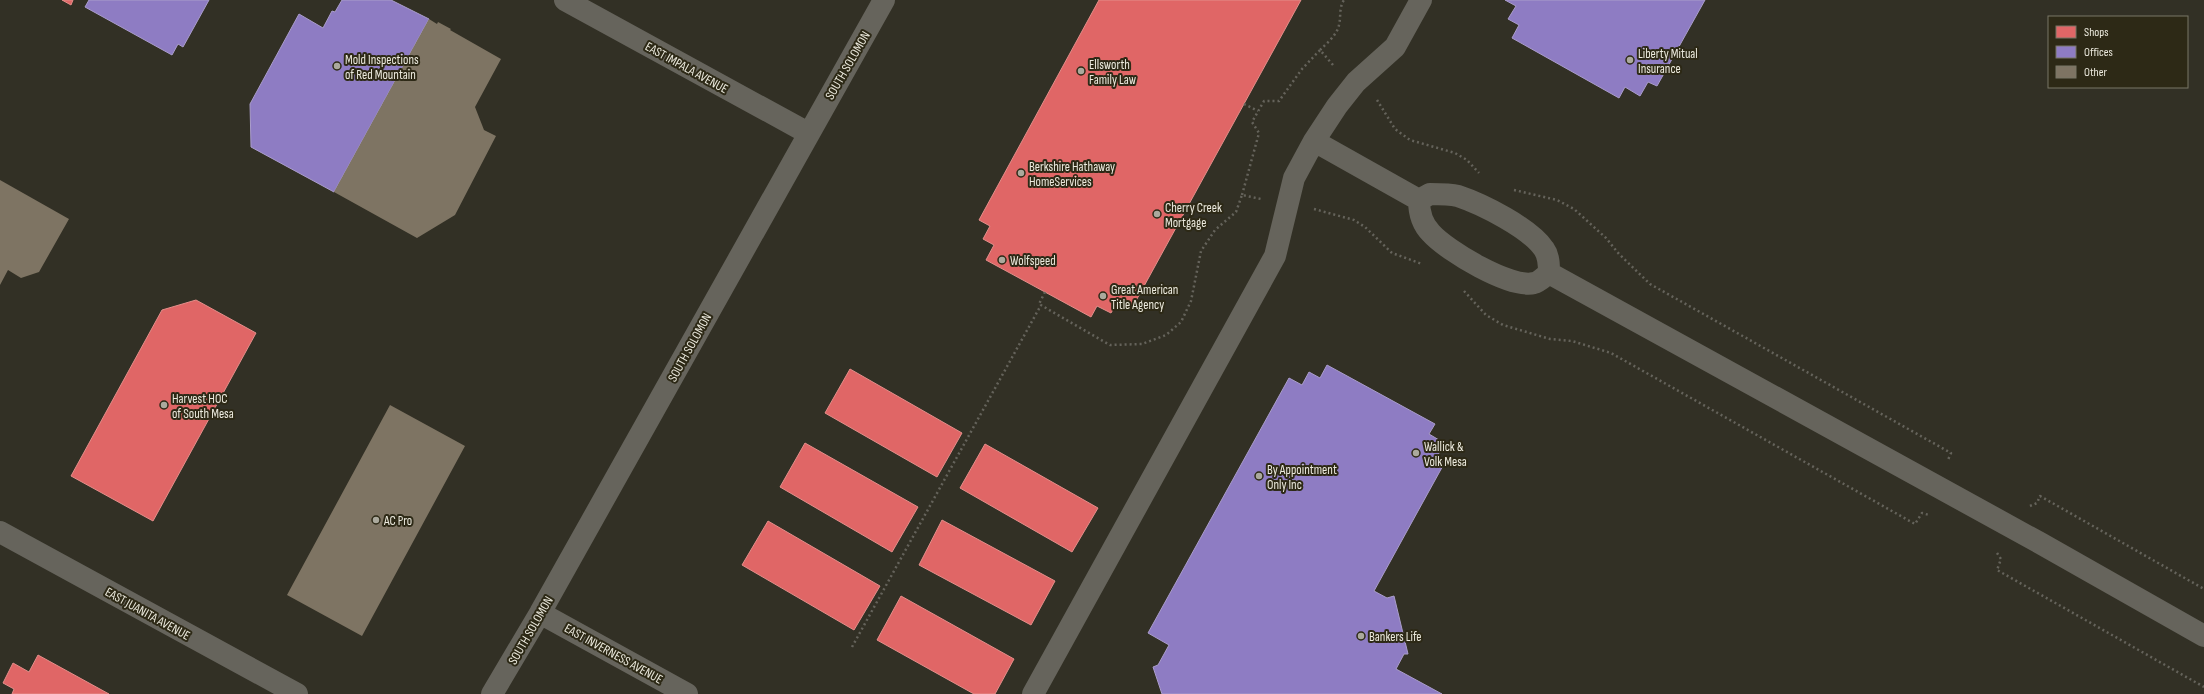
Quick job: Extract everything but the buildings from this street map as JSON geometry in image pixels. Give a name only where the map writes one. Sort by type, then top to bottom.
[{"type":"street","name":"EAST IMPALA AVENUE","points":[[566,0],[808,133]]},
{"type":"street","name":"SOUTH SOLOMON","points":[[492,694],[540,613],[884,0]]},
{"type":"street","points":[[1033,694],[1275,256],[1286,204],[1294,178],[1314,141],[1337,106],[1356,82],[1395,47],[1421,0]]},
{"type":"street","points":[[1314,141],[1419,200]]},
{"type":"street","points":[[1419,200],[1430,194],[1457,196],[1492,211],[1531,235],[1544,249],[1548,257],[1549,273]]},
{"type":"street","points":[[1419,200],[1419,215],[1431,233],[1466,260],[1510,280],[1526,283],[1535,283],[1549,273]]},
{"type":"street","points":[[1549,273],[2006,524],[2204,636]]},
{"type":"street","name":"EAST JUANITA AVENUE","points":[[0,532],[297,694]]},
{"type":"street","name":"EAST INVERNESS AVENUE","points":[[540,613],[687,694]]},
{"type":"path","points":[[1041,305],[1110,345],[1142,344],[1166,335],[1181,322],[1191,301],[1201,251],[1215,230],[1236,212],[1259,134],[1252,122],[1264,101],[1279,101],[1302,69],[1332,38],[1339,27],[1341,4],[1344,0]]},
{"type":"path","points":[[1320,50],[1339,72],[1356,82],[1376,98],[1395,129],[1410,140],[1455,153],[1467,160],[1481,175]]},
{"type":"path","points":[[1244,104],[1258,111]]},
{"type":"path","points":[[1511,189],[1535,193],[1557,200],[1574,209],[1606,238],[1619,254],[1650,284],[1950,453],[1948,459],[1950,464]]},
{"type":"path","points":[[1242,195],[1354,220],[1365,227],[1392,253],[1424,265]]},
{"type":"path","points":[[1462,290],[1486,315],[1503,325],[1550,339],[1572,341],[1611,354],[1915,524],[1922,513],[1934,516]]},
{"type":"path","points":[[852,647],[1041,305],[1039,304],[1045,292]]},
{"type":"path","points":[[2026,506],[2037,503],[2040,496],[2204,589]]},
{"type":"path","points":[[1994,548],[2002,559],[1997,570],[2204,687]]},
{"type":"place","name":"Liberty Mitual Insurance","points":[[1630,60]]},
{"type":"place","name":"Mold Inspections of Red Mountain","points":[[337,66]]},
{"type":"place","name":"Ellsworth Family Law","points":[[1081,71]]},
{"type":"place","name":"Berkshire Hathaway HomeServices","points":[[1021,173]]},
{"type":"place","name":"Cherry Creek Mortgage","points":[[1157,214]]},
{"type":"place","name":"Wolfspeed","points":[[1002,260]]},
{"type":"place","name":"Great American Title Agency","points":[[1103,296]]},
{"type":"place","name":"Harvest HOC of South Mesa","points":[[164,405]]},
{"type":"place","name":"Wallick & Volk Mesa","points":[[1416,453]]},
{"type":"place","name":"By Appointment Only Inc","points":[[1259,476]]},
{"type":"place","name":"AC Pro","points":[[376,520]]},
{"type":"place","name":"Bankers Life","points":[[1361,636]]}]
